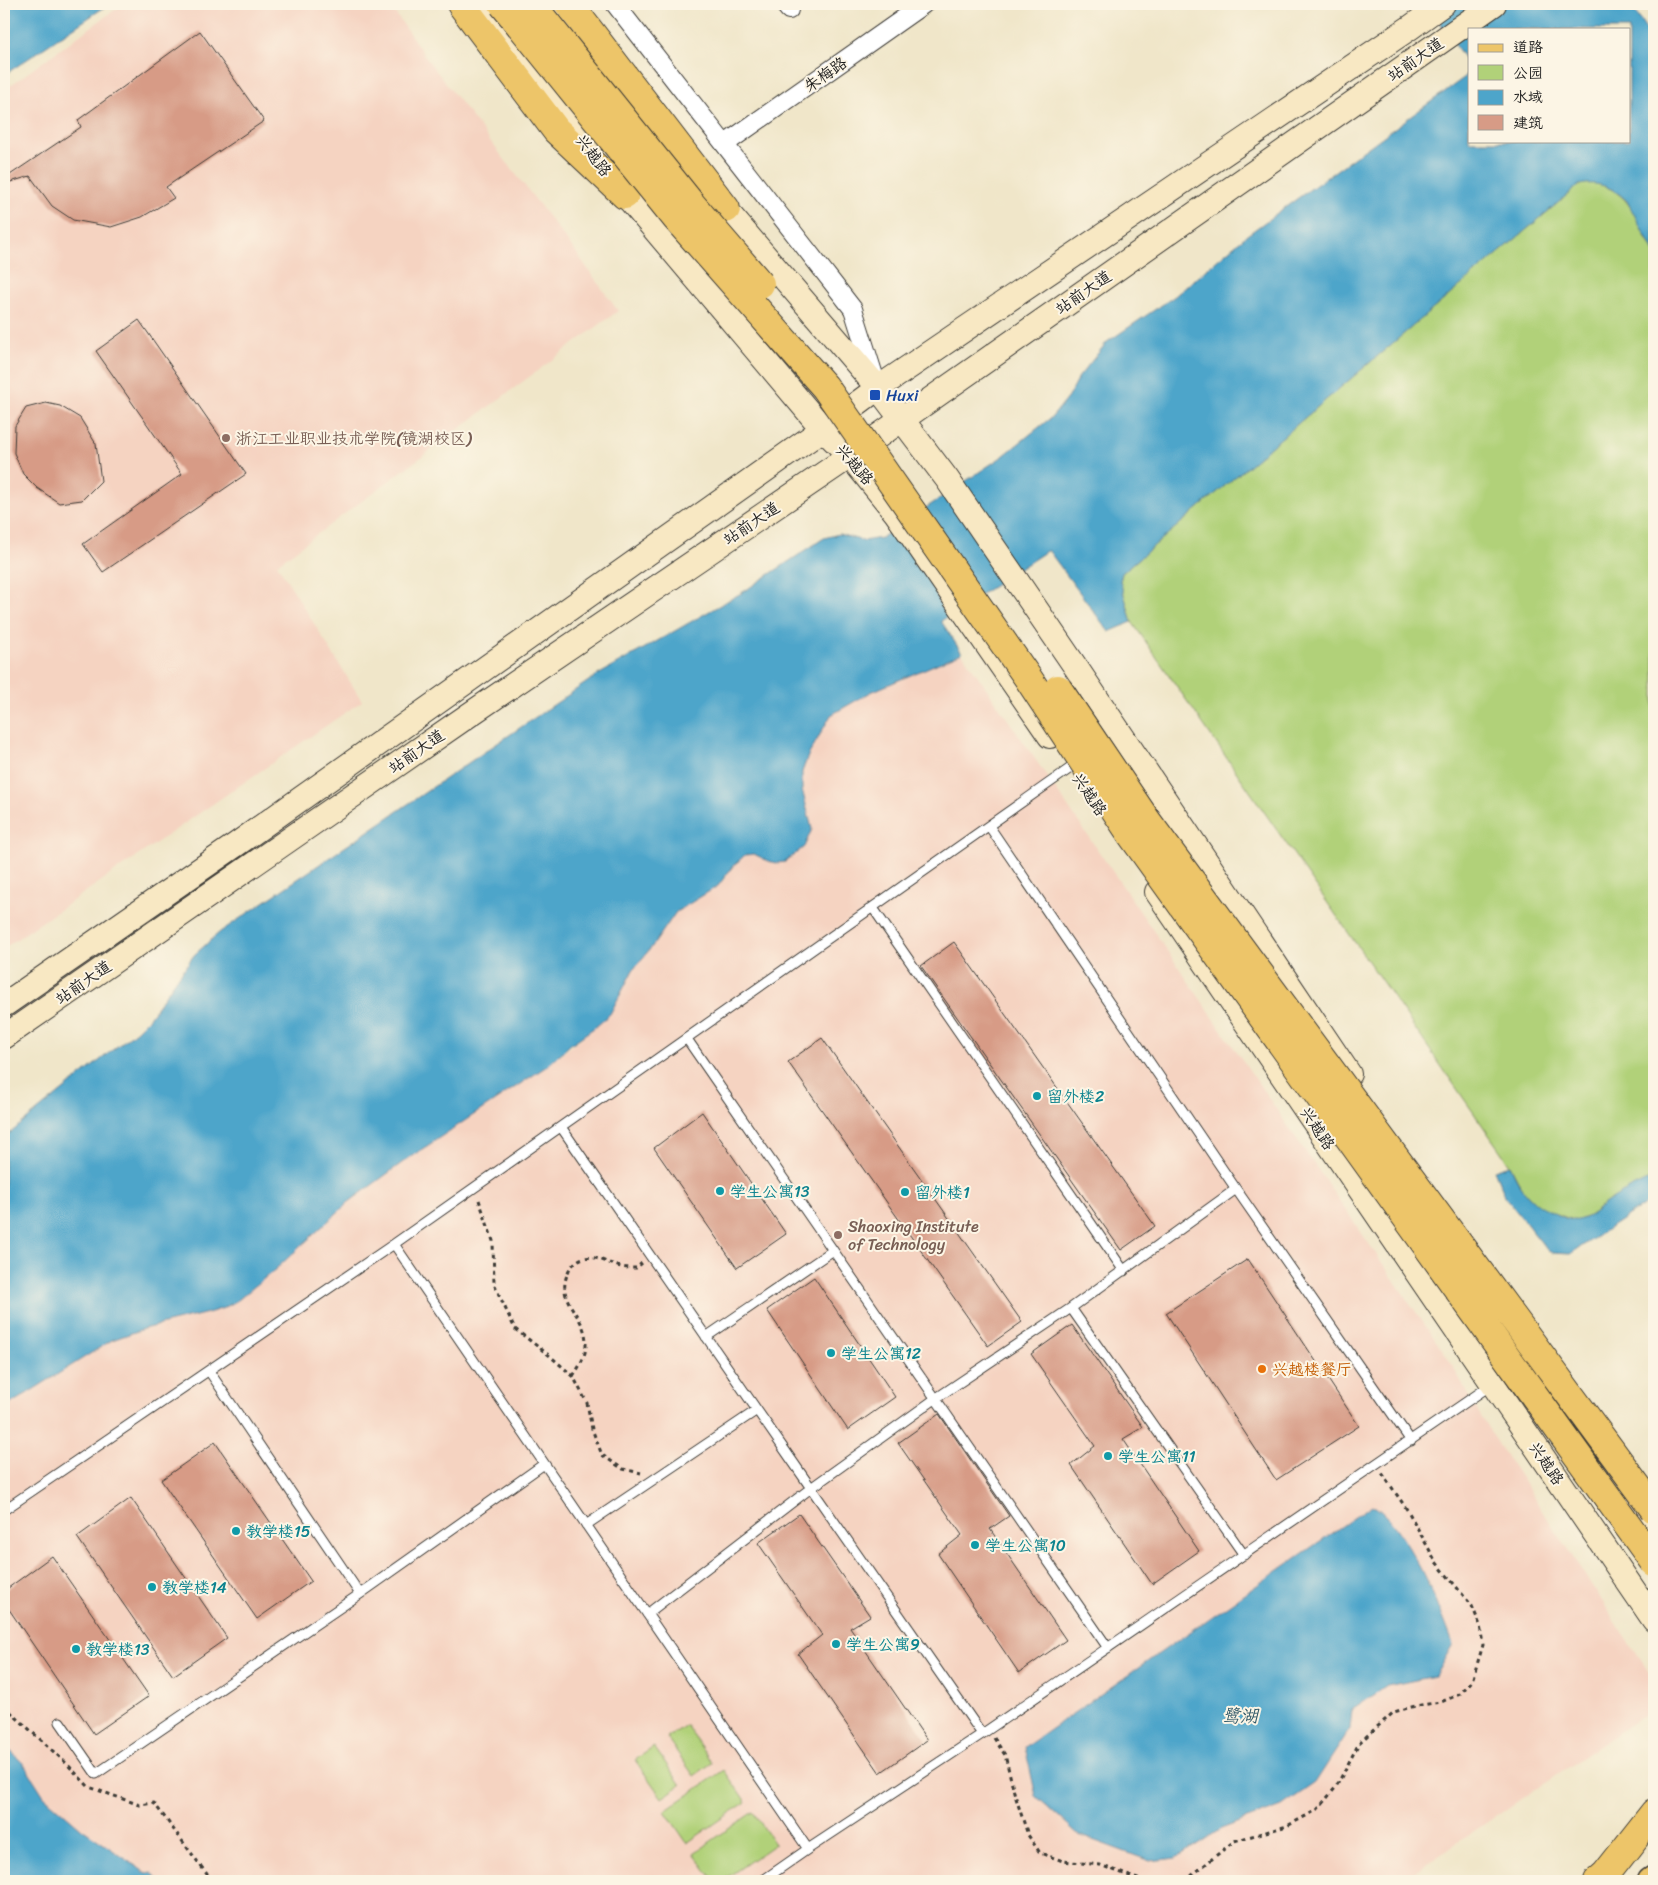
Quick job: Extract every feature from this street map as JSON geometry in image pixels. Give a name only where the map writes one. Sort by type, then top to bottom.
[{"type":"highway","points":[[461,4],[556,130],[624,195]]},
{"type":"highway","points":[[503,4],[676,218],[825,387],[1028,678],[1131,834],[1654,1562]]},
{"type":"highway","points":[[531,4],[692,205],[837,372],[1046,670],[1147,821],[1654,1508]]},
{"type":"highway","points":[[569,4],[636,89],[726,209]]},
{"type":"highway","points":[[1598,1881],[1606,1874],[1654,1813]]},
{"type":"main road","name":"兴越路","points":[[478,4],[624,195],[823,429],[850,456],[896,513],[1072,768],[1500,1379],[1654,1620]]},
{"type":"main road","points":[[553,4],[687,167],[726,209],[878,388],[947,479],[1077,669],[1529,1359],[1654,1536]]},
{"type":"main road","name":"站前大道","points":[[4,1005],[229,850],[823,429],[878,388],[1411,28],[1443,4]]},
{"type":"main road","name":"站前大道","points":[[4,1037],[469,714],[850,456],[1494,4]]},
{"type":"street","points":[[615,4],[853,309],[878,388]]},
{"type":"street","name":"朱梅路","points":[[725,144],[924,4]]},
{"type":"lane","points":[[4,1510],[394,1244],[1072,768]]},
{"type":"lane","points":[[989,826],[1236,1189],[1411,1440]]},
{"type":"lane","points":[[873,908],[1124,1271]]},
{"type":"lane","points":[[687,1039],[1108,1648]]},
{"type":"lane","points":[[561,1127],[811,1488],[986,1732]]},
{"type":"lane","points":[[647,1614],[811,1488],[935,1399],[1072,1308],[1236,1189]]},
{"type":"lane","points":[[394,1244],[808,1849]]},
{"type":"lane","points":[[706,1337],[832,1251]]},
{"type":"lane","points":[[1072,1308],[1244,1555]]},
{"type":"lane","points":[[762,1881],[986,1732],[1529,1359]]},
{"type":"lane","points":[[208,1371],[360,1594]]},
{"type":"lane","points":[[586,1525],[758,1410]]},
{"type":"lane","points":[[60,1722],[96,1774],[360,1594],[544,1464]]},
{"type":"path","points":[[475,1187],[492,1241],[494,1284],[515,1329],[573,1376],[587,1403],[592,1429],[602,1455],[623,1469],[641,1473],[654,1479]]},
{"type":"path","points":[[573,1376],[580,1365],[586,1345],[582,1323],[567,1301],[564,1281],[571,1266],[582,1258],[594,1257],[623,1268],[636,1268],[650,1256]]},
{"type":"path","points":[[1185,1881],[1234,1841],[1287,1826],[1317,1810],[1336,1787],[1359,1743],[1394,1712],[1441,1702],[1460,1694],[1472,1681],[1483,1646],[1478,1619],[1472,1606],[1436,1562],[1408,1511],[1376,1464]]},
{"type":"path","points":[[4,1706],[89,1787],[140,1805],[154,1803],[212,1881]]},
{"type":"path","points":[[986,1732],[1005,1755],[1014,1792],[1028,1835],[1040,1853],[1063,1861],[1100,1865],[1142,1881]]},
{"type":"shaded area","name":"浙江工业职业技术学院(镜湖校区)","points":[[123,4],[389,4],[427,59],[575,251],[618,311],[277,564],[362,701],[4,948],[4,90]]},
{"type":"shaded area","name":"Shaoxing Institute of Technology","points":[[962,653],[1449,1360],[1484,1422],[1654,1680],[1654,1708],[1401,1881],[4,1881],[4,1408],[112,1340],[143,1329],[224,1308],[277,1268],[349,1202],[406,1160],[547,1066],[610,1014],[633,970],[676,912],[724,880],[733,866],[745,855],[754,854],[776,863],[785,862],[812,829],[802,789],[802,772],[808,756],[831,715],[871,692]]},
{"type":"green space","points":[[1591,182],[1605,187],[1625,200],[1654,252],[1654,1177],[1610,1200],[1589,1216],[1576,1221],[1543,1209],[1523,1190],[1510,1165],[1132,622],[1120,581],[1122,573],[1579,185]]},
{"type":"green space","points":[[686,1725],[712,1763],[694,1776],[667,1738]]},
{"type":"green space","points":[[654,1747],[681,1785],[662,1798],[635,1760]]},
{"type":"green space","points":[[724,1770],[746,1802],[687,1843],[665,1811]]},
{"type":"green space","points":[[753,1812],[775,1844],[722,1881],[714,1881],[694,1853]]},
{"type":"water","points":[[4,4],[109,4],[4,75]]},
{"type":"water","points":[[1427,4],[1630,4],[1654,41],[1654,252],[1627,201],[1622,196],[1605,186],[1593,184],[1579,185],[1122,573],[1120,581],[1132,622],[1109,632],[1048,550],[941,621],[962,653],[871,692],[831,715],[808,756],[802,772],[802,789],[812,829],[804,847],[785,862],[776,863],[768,861],[754,854],[745,855],[733,866],[718,886],[676,912],[633,970],[610,1014],[598,1025],[571,1044],[547,1066],[406,1160],[349,1202],[277,1268],[238,1300],[224,1308],[143,1329],[112,1340],[4,1408],[4,1138],[136,1031],[148,1019],[194,955],[220,932],[596,676],[743,592],[824,538],[839,534],[863,541],[881,538],[1003,456],[1053,416],[1068,397],[1078,378],[1107,342],[1175,296],[1247,235],[1465,77],[1468,72],[1468,142],[1630,142],[1630,28],[1468,28],[1468,66]]},
{"type":"water","points":[[1510,1165],[1528,1196],[1549,1211],[1570,1220],[1587,1217],[1615,1197],[1654,1177],[1654,1199],[1570,1254],[1553,1253],[1548,1251],[1506,1198],[1494,1170]]},
{"type":"water","name":"鹭湖","points":[[1372,1505],[1384,1514],[1396,1528],[1408,1547],[1431,1589],[1453,1644],[1435,1676],[1387,1686],[1352,1710],[1350,1729],[1315,1783],[1282,1806],[1221,1829],[1176,1858],[1150,1861],[1079,1835],[1036,1796],[1025,1747]]},
{"type":"water","points":[[4,1745],[23,1763],[44,1796],[82,1829],[146,1873],[152,1872],[159,1881],[4,1881]]},
{"type":"building","points":[[200,31],[264,121],[166,187],[174,198],[142,217],[111,227],[73,220],[52,206],[30,176],[4,184],[4,179],[81,127],[78,120]]},
{"type":"building","points":[[139,320],[246,474],[103,572],[83,544],[182,474],[96,351]]},
{"type":"building","points":[[46,403],[60,406],[80,418],[96,444],[101,481],[82,500],[59,503],[37,488],[23,474],[14,453],[15,426],[26,408]]},
{"type":"building","name":"留外楼2","points":[[954,942],[1155,1226],[1121,1250],[921,966]]},
{"type":"building","name":"留外楼1","points":[[822,1038],[1022,1322],[988,1346],[788,1062]]},
{"type":"building","name":"学生公寓13","points":[[702,1112],[786,1234],[737,1268],[654,1148]]},
{"type":"building","name":"兴越楼餐厅","points":[[1248,1259],[1359,1426],[1276,1480],[1166,1313]]},
{"type":"building","name":"学生公寓12","points":[[814,1277],[895,1397],[848,1430],[767,1310]]},
{"type":"building","name":"学生公寓11","points":[[1072,1325],[1143,1427],[1123,1439],[1199,1551],[1152,1584],[1071,1465],[1095,1446],[1031,1354]]},
{"type":"building","name":"学生公寓10","points":[[939,1414],[1009,1516],[990,1529],[1066,1640],[1019,1673],[938,1554],[962,1535],[898,1443]]},
{"type":"building","name":"教学楼15","points":[[215,1442],[311,1581],[257,1619],[161,1480]]},
{"type":"building","name":"教学楼14","points":[[131,1498],[227,1638],[173,1676],[77,1537]]},
{"type":"building","name":"学生公寓9","points":[[799,1514],[870,1616],[850,1628],[927,1740],[880,1773],[798,1654],[822,1635],[758,1543]]},
{"type":"building","name":"教学楼13","points":[[52,1556],[149,1696],[94,1734],[4,1602],[4,1591]]},
{"type":"place","name":"Huxi","points":[[875,395]]},
{"type":"place","name":"浙江工业职业技术学院(镜湖校区)","points":[[226,438]]},
{"type":"place","name":"留外楼2","points":[[1037,1096]]},
{"type":"place","name":"学生公寓13","points":[[720,1191]]},
{"type":"place","name":"留外楼1","points":[[905,1192]]},
{"type":"place","name":"Shaoxing Institute of Technology","points":[[838,1235]]},
{"type":"place","name":"学生公寓12","points":[[831,1353]]},
{"type":"place","name":"兴越楼餐厅","points":[[1262,1369]]},
{"type":"place","name":"学生公寓11","points":[[1108,1456]]},
{"type":"place","name":"教学楼15","points":[[236,1531]]},
{"type":"place","name":"学生公寓10","points":[[975,1545]]},
{"type":"place","name":"教学楼14","points":[[152,1587]]},
{"type":"place","name":"学生公寓9","points":[[836,1644]]},
{"type":"place","name":"教学楼13","points":[[76,1649]]}]
